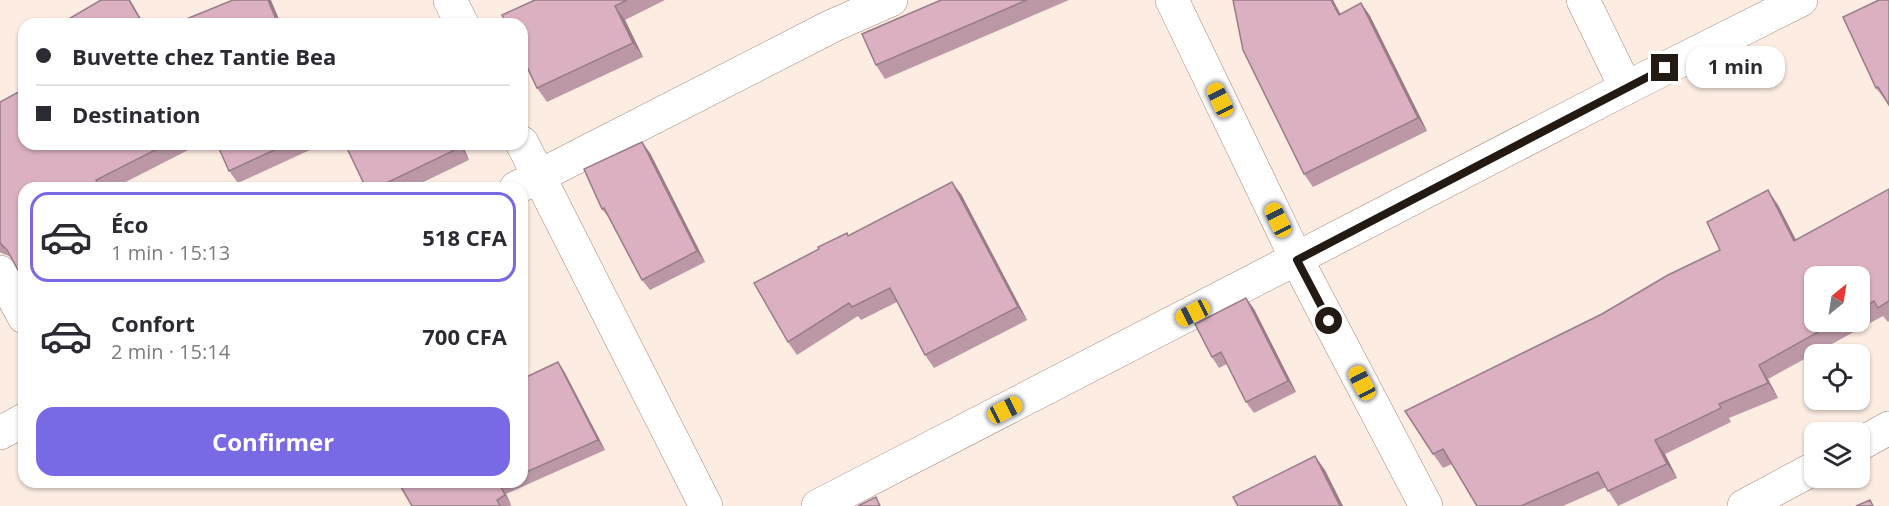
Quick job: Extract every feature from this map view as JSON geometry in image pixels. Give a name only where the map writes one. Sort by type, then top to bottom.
[{"type":"street","points":[[450,0],[459,18]]},
{"type":"street","points":[[523,150],[527,182],[832,26],[891,0]]},
{"type":"street","points":[[1172,0],[1297,260],[1426,506]]},
{"type":"street","points":[[1583,0],[1626,88]]},
{"type":"street","points":[[818,506],[1626,88],[1801,0]]},
{"type":"street","points":[[528,184],[706,506]]},
{"type":"street","points":[[0,272],[18,306]]},
{"type":"street","points":[[0,433],[18,423]]},
{"type":"street","points":[[1870,438],[1889,428]]},
{"type":"street","points":[[1744,506],[1804,474]]},
{"type":"building","points":[[101,0],[129,0],[140,18],[70,18]]},
{"type":"building","points":[[233,0],[268,0],[276,18],[189,18]]},
{"type":"building","points":[[535,0],[627,0],[615,6],[633,43],[537,88],[528,69],[528,18],[504,18],[502,15]]},
{"type":"building","points":[[941,0],[1027,0],[876,65],[862,34]]},
{"type":"building","points":[[1233,0],[1331,0],[1339,15],[1361,3],[1418,118],[1304,174],[1243,50]]},
{"type":"building","points":[[1879,0],[1889,0],[1889,105],[1878,87],[1876,88],[1843,17]]},
{"type":"building","points":[[18,92],[18,150],[155,150],[96,180],[97,182],[18,182],[18,270],[7,250],[0,243],[0,102]]},
{"type":"building","points":[[642,142],[697,251],[642,280],[604,208],[602,209],[584,169]]},
{"type":"building","points":[[220,150],[274,150],[229,171]]},
{"type":"building","points":[[348,150],[455,150],[388,182],[363,182]]},
{"type":"building","points":[[952,182],[1018,307],[925,355],[890,288],[852,307],[849,303],[788,342],[754,283],[819,249],[818,247],[847,233],[848,236]]},
{"type":"building","points":[[1889,189],[1889,301],[1878,308],[1874,301],[1870,303],[1870,266],[1804,266],[1804,332],[1818,332],[1759,365],[1768,383],[1719,404],[1721,408],[1655,440],[1667,464],[1608,491],[1598,472],[1521,506],[1477,506],[1443,449],[1433,454],[1405,411],[1602,314],[1668,275],[1720,250],[1707,222],[1768,190],[1794,241]]},
{"type":"building","points":[[1246,298],[1288,381],[1246,402],[1221,352],[1212,357],[1195,324]]},
{"type":"building","points":[[558,362],[598,440],[528,471],[528,376]]},
{"type":"building","points":[[1315,456],[1340,506],[1238,506],[1233,497]]},
{"type":"building","points":[[402,488],[501,488],[505,495],[497,500],[500,506],[412,506]]},
{"type":"building","points":[[876,497],[880,506],[858,506]]},
{"type":"building","points":[[1870,500],[1873,506],[1856,506]]},
{"type":"route","points":[[1329,321],[1297,260],[1665,68]]}]
